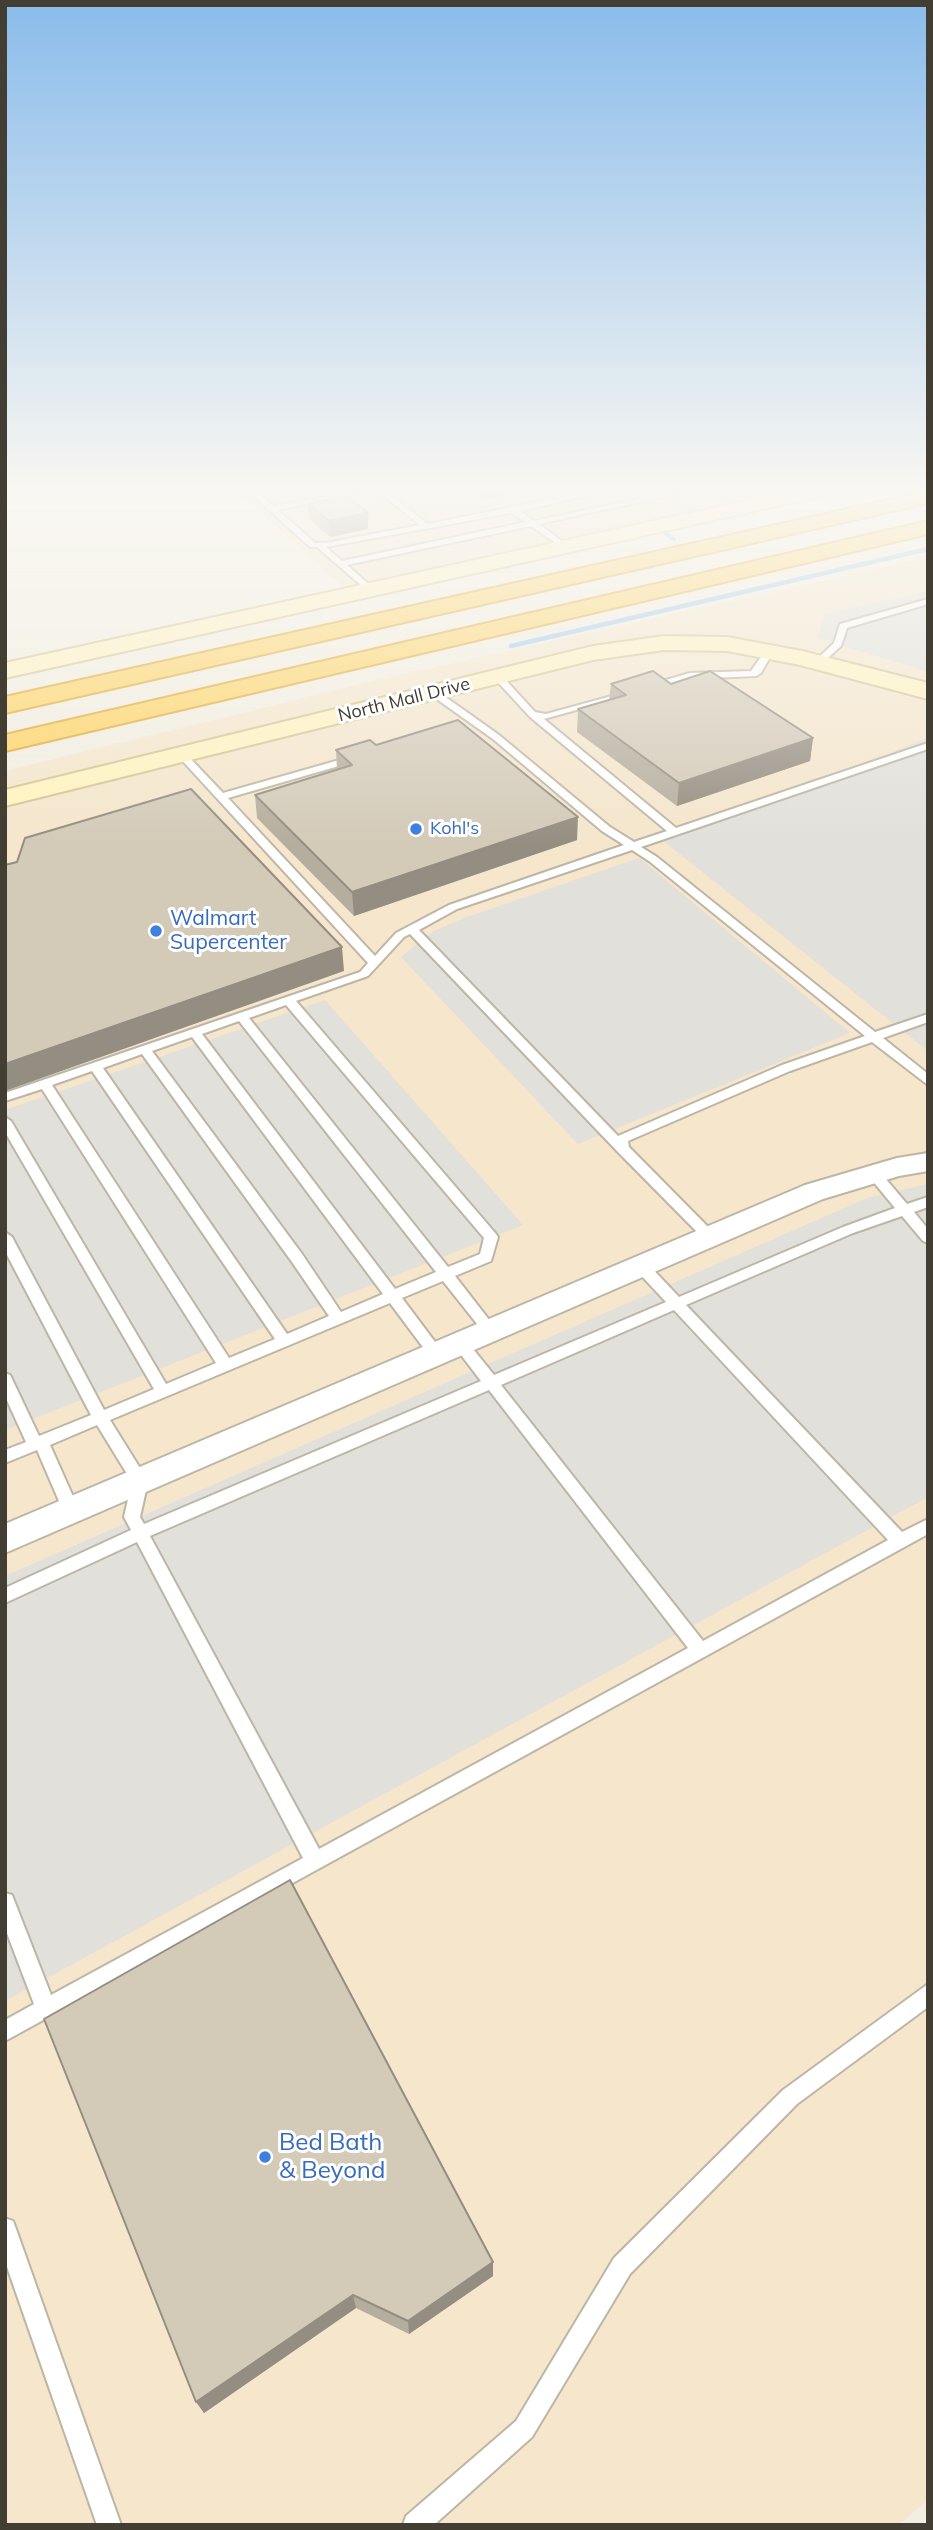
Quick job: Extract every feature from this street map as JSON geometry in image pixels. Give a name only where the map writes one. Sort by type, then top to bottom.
[{"type":"highway","points":[[5,705],[431,609]]},
{"type":"highway","points":[[5,743],[577,609]]},
{"type":"street","points":[[5,671],[284,609]]},
{"type":"street","name":"North Mall Drive","points":[[5,798],[593,653],[664,643],[727,644],[818,662],[928,691]]},
{"type":"street","points":[[5,1539],[814,1192],[874,1174],[928,1162]]},
{"type":"lane","points":[[818,662],[838,644],[843,626],[901,609]]},
{"type":"lane","points":[[532,714],[545,717],[690,676],[752,674],[758,671],[769,652]]},
{"type":"lane","points":[[498,677],[532,714],[674,831]]},
{"type":"lane","points":[[434,693],[476,723],[606,829],[653,859],[928,1081]]},
{"type":"lane","points":[[462,727],[476,723]]},
{"type":"lane","points":[[5,1097],[364,974],[411,928],[453,907],[928,746]]},
{"type":"lane","points":[[221,797],[368,754]]},
{"type":"lane","points":[[182,755],[374,962]]},
{"type":"lane","points":[[411,928],[709,1236]]},
{"type":"lane","points":[[5,1457],[486,1257],[491,1237],[288,1000]]},
{"type":"lane","points":[[241,1016],[490,1330]]},
{"type":"lane","points":[[622,1148],[622,1139],[631,1133],[871,1036],[926,1021]]},
{"type":"lane","points":[[194,1032],[373,1268],[391,1297],[491,1383],[700,1650]]},
{"type":"lane","points":[[144,1049],[297,1258],[338,1319]]},
{"type":"lane","points":[[95,1066],[284,1341]]},
{"type":"lane","points":[[45,1084],[225,1364]]},
{"type":"lane","points":[[5,1121],[163,1391]]},
{"type":"lane","points":[[874,1174],[928,1238]]},
{"type":"lane","points":[[5,1596],[140,1533],[848,1230],[928,1202]]},
{"type":"lane","points":[[5,1237],[100,1417],[140,1481],[132,1517],[315,1861]]},
{"type":"lane","points":[[641,1266],[900,1541]]},
{"type":"lane","points":[[5,1379],[71,1510]]},
{"type":"lane","points":[[5,2031],[928,1526]]},
{"type":"lane","points":[[5,1902],[46,2009]]},
{"type":"lane","points":[[415,2525],[524,2429],[622,2266],[790,2097],[928,1994]]},
{"type":"lane","points":[[5,2228],[109,2525]]},
{"type":"shaded area","points":[[695,609],[928,609],[928,2500],[898,2525],[5,2525],[5,771],[377,680]]},
{"type":"shaded area","points":[[846,609],[928,609],[928,672],[818,638],[824,614]]},
{"type":"shaded area","points":[[928,737],[928,1051],[657,836],[858,767]]},
{"type":"shaded area","points":[[639,858],[850,1033],[578,1144],[401,957],[434,931],[464,918]]},
{"type":"shaded area","points":[[325,1000],[523,1225],[5,1430],[5,1110]]},
{"type":"shaded area","points":[[928,1184],[928,1497],[5,2001],[5,1576],[867,1198]]},
{"type":"building","points":[[653,671],[671,684],[710,671],[813,738],[679,783],[578,709],[626,695],[611,684]]},
{"type":"building","name":"Kohl's","points":[[458,720],[578,817],[352,892],[255,795],[352,765],[336,750],[370,740],[376,745]]},
{"type":"building","name":"Walmart Supercenter","points":[[191,789],[342,947],[5,1064],[5,865],[17,862],[25,838]]},
{"type":"building","name":"Bed Bath & Beyond","points":[[290,1880],[493,2262],[408,2321],[353,2295],[196,2402],[44,2019]]},
{"type":"waterway","points":[[511,646],[670,609]]},
{"type":"place","name":"Kohl's","points":[[416,829]]},
{"type":"place","name":"Walmart Supercenter","points":[[156,931]]},
{"type":"place","name":"Bed Bath & Beyond","points":[[265,2157]]}]
